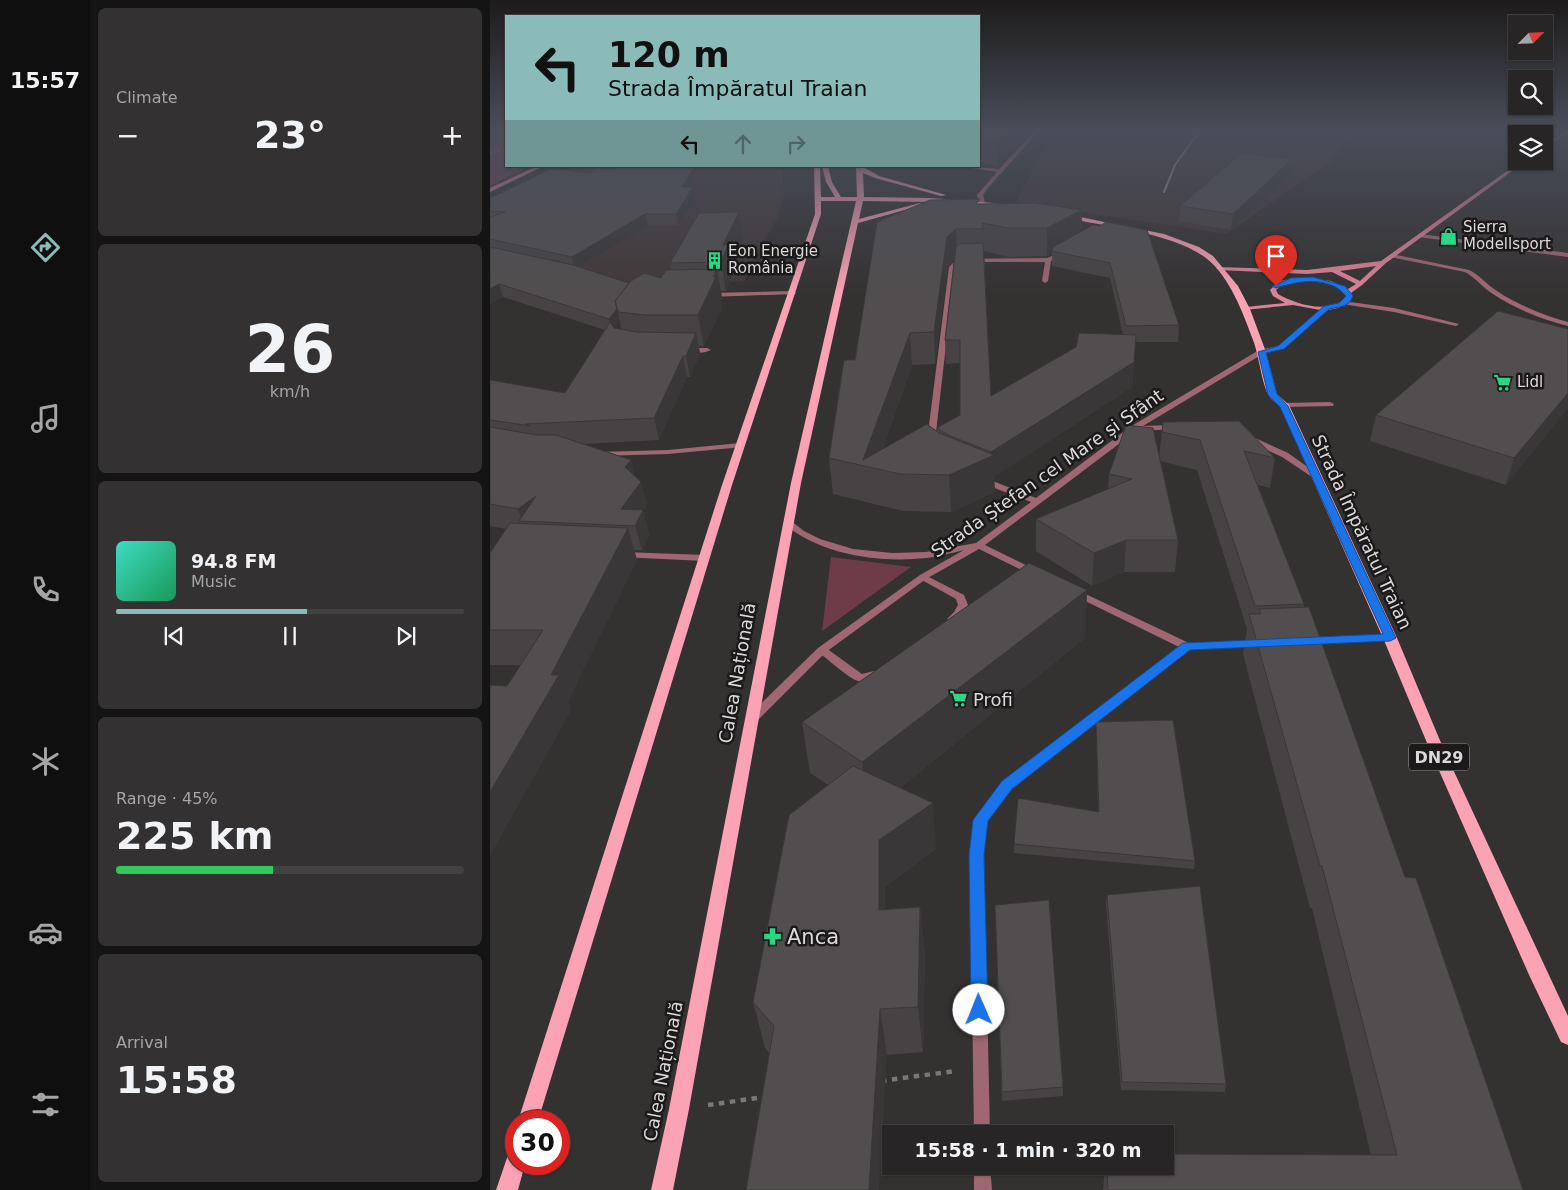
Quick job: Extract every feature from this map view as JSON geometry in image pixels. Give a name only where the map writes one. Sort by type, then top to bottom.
[{"type":"main road","points":[[531,1110],[740,445],[818,214],[817,186]]},
{"type":"main road","points":[[831,186],[839,199]]},
{"type":"main road","name":"Calea Națională","points":[[662,1190],[679,1109],[788,523],[860,199],[860,186]]},
{"type":"main road","points":[[910,186],[982,203],[1017,208]]},
{"type":"main road","name":"Strada Ștefan cel Mare și Sfânt","points":[[1384,262],[1302,275],[1281,282],[1273,290],[1275,295],[1282,300],[1305,307],[1327,307],[1342,304],[1384,262],[1490,186]]},
{"type":"main road","points":[[819,199],[982,203]]},
{"type":"main road","points":[[855,222],[913,206],[982,203]]},
{"type":"main road","name":"DN29","points":[[1057,215],[1111,225],[1178,241],[1210,258],[1219,268]]},
{"type":"main road","name":"Strada Ștefan cel Mare și Sfânt","points":[[1219,268],[1302,275],[1334,284],[1348,296]]},
{"type":"main road","name":"Strada Împăratul Traian","points":[[1219,268],[1235,288],[1246,310],[1262,352],[1272,395],[1284,406],[1390,638],[1441,760],[1539,977],[1568,1036]]},
{"type":"main road","name":"Strada Ștefan cel Mare și Sfânt","points":[[1332,270],[1344,274],[1360,284]]},
{"type":"main road","name":"Strada Ștefan cel Mare și Sfânt","points":[[1246,310],[1292,304]]},
{"type":"main road","name":"Strada Ștefan cel Mare și Sfânt","points":[[1262,352],[1281,347],[1327,307]]},
{"type":"main road","points":[[507,1190],[512,1175]]},
{"type":"street","points":[[982,203],[980,195],[988,186]]},
{"type":"street","points":[[1096,233],[1111,225]]},
{"type":"street","points":[[1420,236],[1568,255]]},
{"type":"street","points":[[932,450],[931,443],[952,267],[958,261],[1048,260],[1056,256]]},
{"type":"street","points":[[1392,256],[1467,271],[1478,277],[1493,292],[1523,307],[1568,324]]},
{"type":"street","points":[[1045,281],[1048,260]]},
{"type":"street","points":[[698,296],[792,294]]},
{"type":"street","points":[[1348,296],[1344,303],[1394,310],[1456,324]]},
{"type":"street","points":[[680,350],[707,350]]},
{"type":"street","name":"Strada Ștefan cel Mare și Sfânt","points":[[752,720],[822,650],[923,577],[978,546],[1133,429],[1262,352]]},
{"type":"street","points":[[1284,406],[1330,404]]},
{"type":"street","points":[[1133,429],[1180,427]]},
{"type":"street","points":[[1243,436],[1285,456],[1315,476]]},
{"type":"street","points":[[586,454],[668,452],[740,445]]},
{"type":"street","points":[[973,476],[1037,502]]},
{"type":"street","points":[[788,523],[797,532],[811,540],[853,552],[925,556],[978,546],[1049,580]]},
{"type":"street","points":[[617,554],[705,558]]},
{"type":"street","points":[[923,577],[960,597],[964,605],[958,614],[944,625]]},
{"type":"street","points":[[1066,588],[1187,646],[1264,643]]},
{"type":"street","points":[[1294,642],[1390,638]]},
{"type":"street","points":[[982,1125],[977,855],[980,820],[1007,785],[1187,646]]},
{"type":"street","points":[[822,650],[860,678],[872,677],[886,669]]},
{"type":"street","points":[[982,1175],[983,1190]]},
{"type":"path","points":[[872,1082],[980,1068]]},
{"type":"path","points":[[679,1109],[774,1096]]},
{"type":"shaded area","points":[[535,186],[783,186],[784,196],[776,221],[763,242],[744,281],[688,285],[652,292],[490,252],[490,206]]},
{"type":"shaded area","points":[[1024,186],[1296,186],[1226,234],[1016,202]]},
{"type":"shaded area","points":[[831,557],[911,567],[822,631]]},
{"type":"building","points":[[516,186],[693,187],[676,214],[645,214],[572,257],[490,239],[490,217],[505,212],[490,211],[490,198]]},
{"type":"building","points":[[1204,186],[1264,186],[1233,214],[1180,206]]},
{"type":"building","points":[[980,199],[976,204],[1035,203],[1082,210],[1047,228],[1009,228],[982,223],[983,229],[956,229],[947,237],[934,332],[910,333],[863,460],[927,424],[939,433],[994,455],[949,475],[900,474],[829,458],[844,360],[855,360],[877,222],[930,200]]},
{"type":"building","points":[[739,212],[723,245],[728,245],[721,262],[670,263],[699,213]]},
{"type":"building","points":[[1106,222],[1147,230],[1179,325],[1126,326],[1110,263],[1052,251],[1053,247],[1093,225],[1100,226]]},
{"type":"building","points":[[983,243],[991,396],[1076,347],[1079,333],[1136,335],[1134,362],[991,452],[948,435],[937,428],[960,415],[960,340],[945,340],[956,247],[959,244]]},
{"type":"building","points":[[490,247],[573,265],[629,283],[615,301],[617,309],[609,319],[499,284],[490,289]]},
{"type":"building","points":[[717,269],[713,277],[716,277],[698,315],[646,315],[618,312],[615,301],[631,281],[644,273],[661,278],[666,270]]},
{"type":"building","name":"Lidl","points":[[1498,311],[1568,329],[1568,393],[1514,458],[1376,415]]},
{"type":"building","points":[[610,322],[614,328],[636,332],[696,333],[654,418],[525,424],[531,426],[490,420],[490,380],[565,393]]},
{"type":"building","points":[[1239,421],[1275,458],[1244,451],[1304,604],[1255,606],[1200,440],[1162,432],[1163,422]]},
{"type":"building","points":[[1126,425],[1153,428],[1178,540],[1126,540],[1094,553],[1036,519],[1132,479],[1109,474]]},
{"type":"building","points":[[490,427],[537,435],[556,435],[631,460],[625,467],[641,482],[621,509],[643,510],[635,526],[519,521],[536,496],[518,509],[490,504]]},
{"type":"building","points":[[510,523],[628,528],[551,675],[559,675],[490,792],[490,685],[507,686],[543,630],[490,630],[490,553]]},
{"type":"building","points":[[1029,563],[1087,590],[862,762],[802,722]]},
{"type":"building","points":[[1309,607],[1405,877],[1416,878],[1523,1190],[1108,1190],[1107,1175],[1174,1175],[1174,1154],[1397,1155],[1322,866],[1320,866],[1249,614],[1261,614],[1259,609]]},
{"type":"building","points":[[1173,720],[1195,861],[1014,844],[1018,798],[1099,812],[1096,722]]},
{"type":"building","points":[[853,766],[933,803],[879,840],[879,910],[920,907],[918,1007],[880,1009],[869,1190],[746,1190],[774,1026],[753,1002],[789,815]]},
{"type":"building","points":[[1200,886],[1226,1084],[1122,1082],[1107,895]]},
{"type":"building","points":[[1049,900],[1063,1087],[1002,1092],[995,905]]},
{"type":"railway","points":[[1164,192],[1167,186]]},
{"type":"place","name":"Sierra Modellsport","points":[[1449,236]]},
{"type":"place","name":"Eon Energie România","points":[[714,260]]},
{"type":"place","name":"Lidl","points":[[1503,382]]},
{"type":"place","name":"Profi","points":[[959,699]]},
{"type":"place","name":"Anca","points":[[773,937]]},
{"type":"route","points":[[979,1010],[977,855],[980,820],[1007,785],[1187,646],[1390,638],[1284,406],[1272,395],[1262,352],[1281,347],[1327,307],[1342,304],[1350,296],[1343,288],[1324,281],[1291,280],[1281,282],[1276,286]]}]
